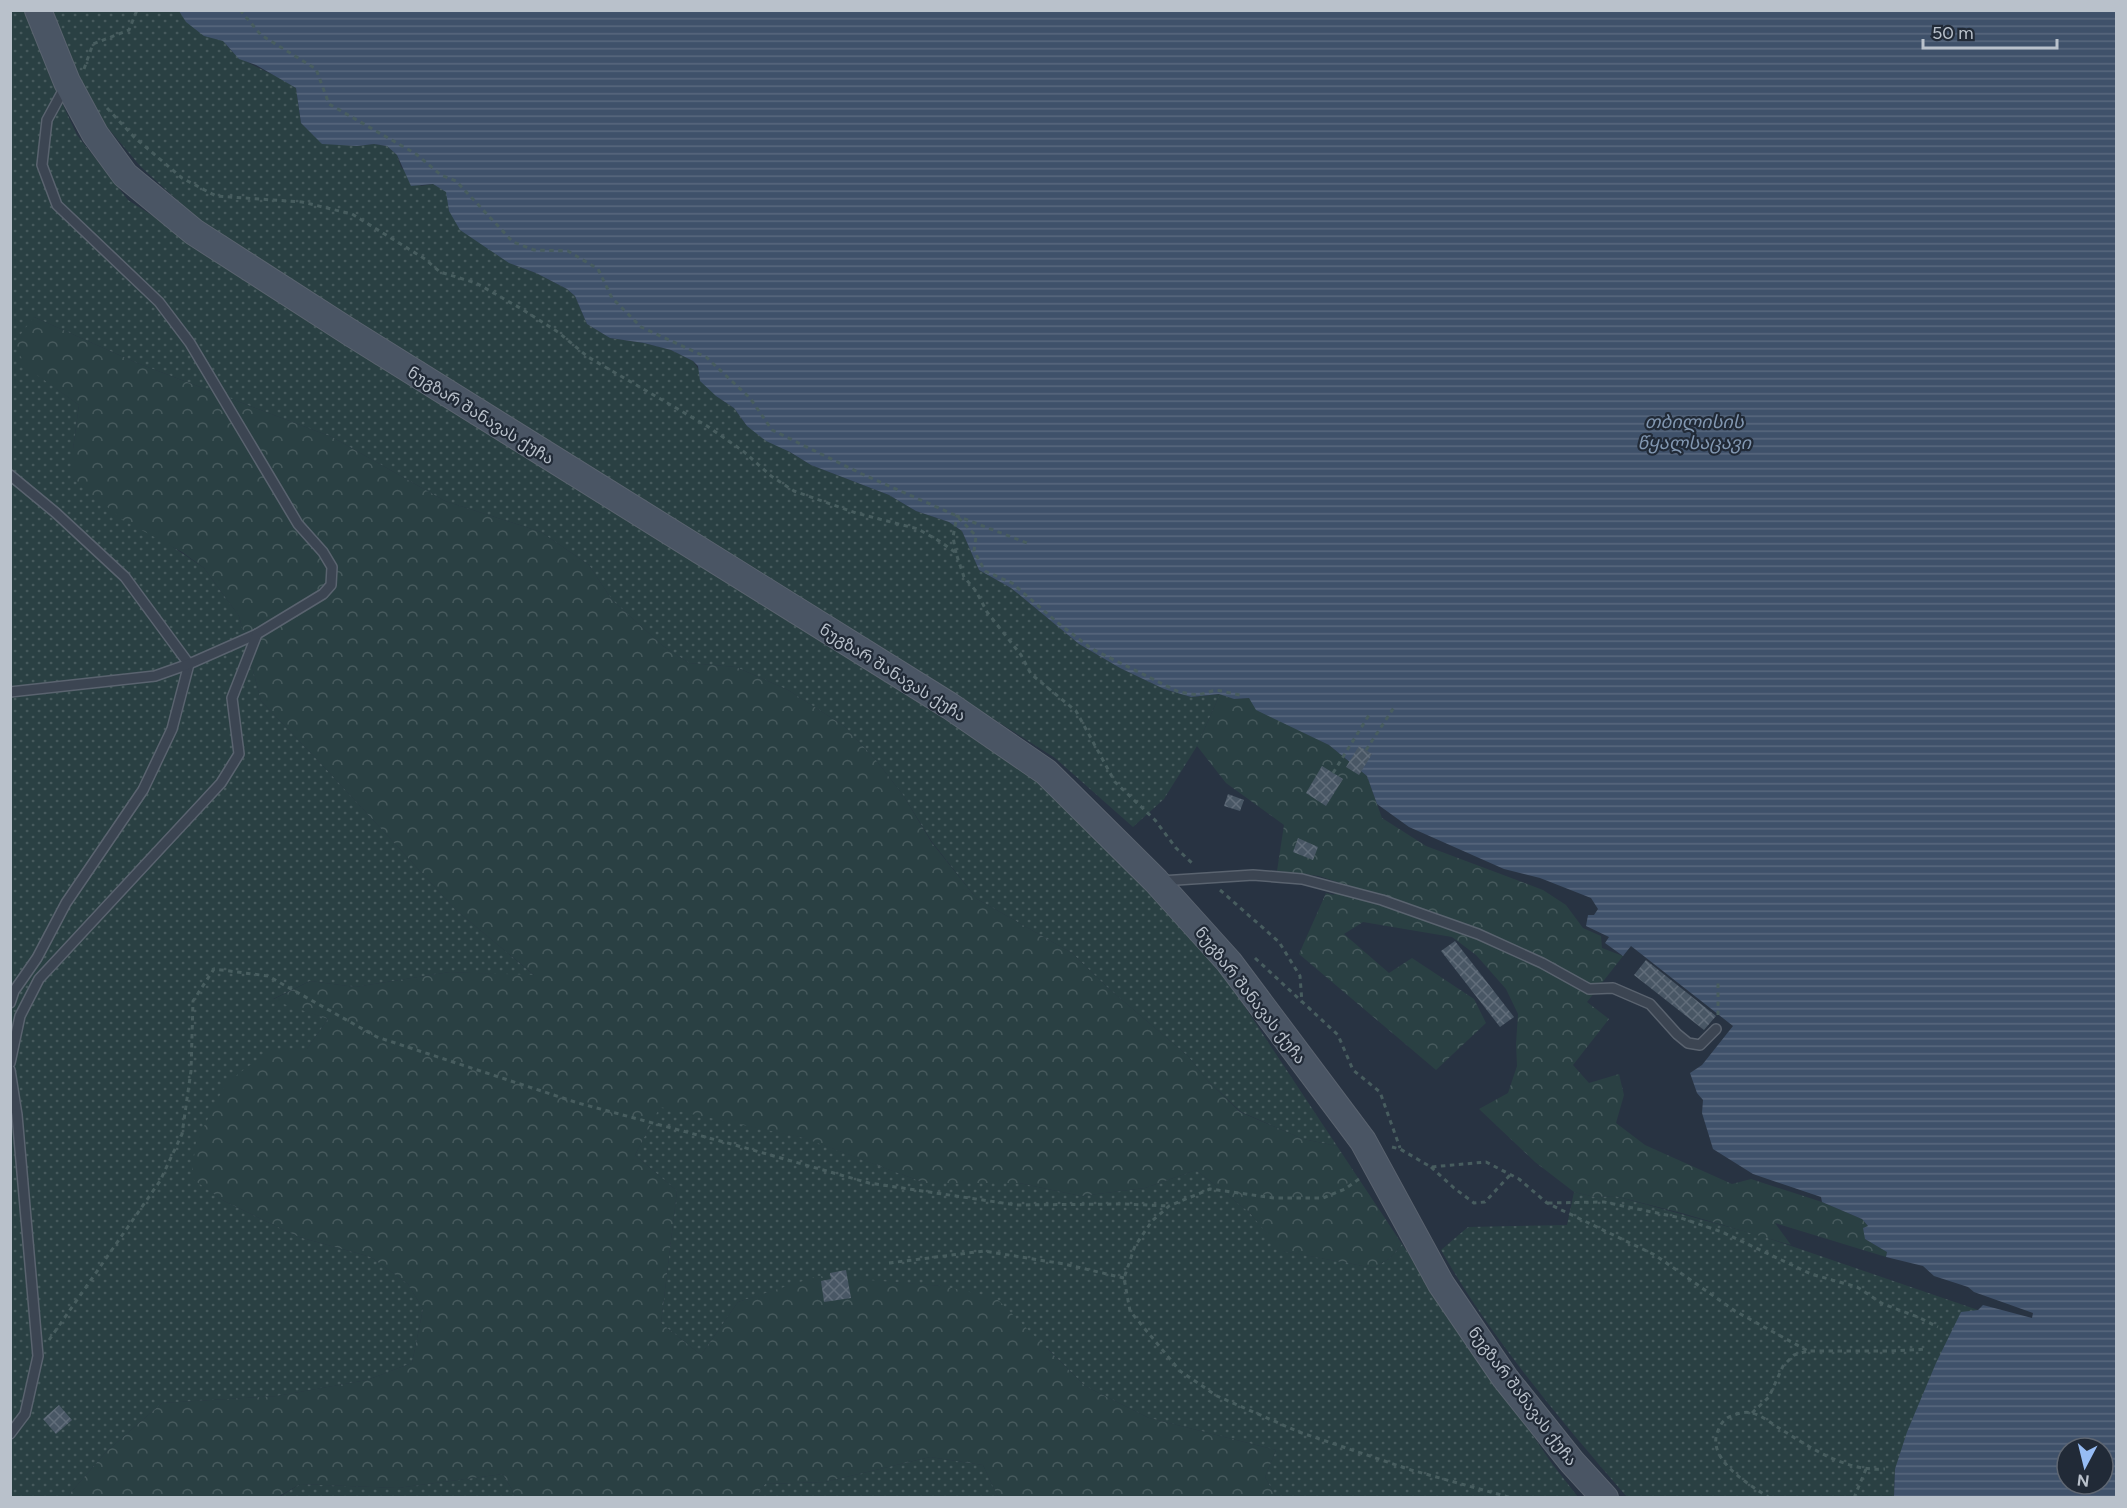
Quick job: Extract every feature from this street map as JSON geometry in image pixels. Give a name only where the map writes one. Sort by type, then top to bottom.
[{"type":"main road","name":"ნუგზარ შანავას ქუჩა","points":[[38,10],[75,79],[95,134],[125,175],[194,232],[351,333],[950,706],[1046,772],[1156,881],[1229,962],[1363,1141],[1447,1294],[1505,1378],[1572,1462],[1605,1497]]},
{"type":"lane","points":[[10,692],[155,676],[189,664],[257,634],[323,594],[331,585],[332,567],[323,552],[298,524],[184,334],[159,302],[57,205],[42,165],[47,120],[75,79]]},
{"type":"lane","points":[[10,475],[56,513],[125,577],[189,664]]},
{"type":"lane","points":[[10,1063],[20,1016],[39,979],[221,783],[239,754],[232,698],[257,634]]},
{"type":"lane","points":[[10,1003],[14,992],[37,958],[66,903],[143,790],[172,729],[189,664]]},
{"type":"lane","points":[[1156,881],[1253,875],[1302,879],[1382,900],[1478,934],[1542,963],[1589,989],[1612,988],[1650,1004],[1688,1043],[1700,1045],[1716,1029]]},
{"type":"lane","points":[[10,1070],[17,1115],[38,1356],[25,1414],[10,1434]]},
{"type":"path","points":[[75,79],[93,44],[129,30],[137,10]]},
{"type":"path","points":[[240,10],[261,35],[316,69],[329,104],[416,154],[441,175],[456,181],[513,242],[534,250],[568,251],[598,268],[612,298],[641,327],[706,357],[750,398],[772,430],[862,474],[957,516],[1027,543]]},
{"type":"path","points":[[102,102],[135,137],[182,178],[216,196],[302,201],[352,214],[425,259],[440,272],[476,283],[520,308],[558,332],[588,357],[707,426],[743,451],[771,476],[794,490],[856,513],[918,529],[956,553]]},
{"type":"path","points":[[957,516],[953,537],[956,553],[964,577],[976,591],[987,612],[1021,655],[1031,674],[1076,711],[1115,782],[1155,820],[1176,848],[1240,910],[1279,942],[1300,976],[1302,1003]]},
{"type":"path","points":[[957,516],[976,536],[974,551],[985,571],[1012,583],[1092,649],[1179,692],[1198,695],[1216,690],[1240,695]]},
{"type":"path","points":[[1366,750],[1395,706]]},
{"type":"path","points":[[1333,773],[1369,715]]},
{"type":"path","points":[[1254,958],[1338,1035],[1353,1070],[1380,1092],[1400,1149]]},
{"type":"path","points":[[38,1356],[160,1180],[182,1134],[191,1071],[193,1001],[214,969],[268,976],[377,1037],[578,1103],[735,1144],[869,1183],[1016,1205],[1169,1206]]},
{"type":"path","points":[[1718,983],[1718,1015]]},
{"type":"path","points":[[1363,1141],[1400,1149],[1431,1167],[1474,1203],[1485,1202],[1510,1175]]},
{"type":"path","points":[[1431,1167],[1486,1162],[1519,1179],[1547,1203],[1655,1255],[1735,1311],[1808,1351]]},
{"type":"path","points":[[1377,1166],[1345,1189],[1323,1198],[1274,1198],[1210,1190],[1169,1206],[1152,1221],[1135,1246],[1124,1278],[1130,1311],[1180,1371],[1217,1396],[1299,1432],[1411,1470],[1512,1497]]},
{"type":"path","points":[[1547,1203],[1604,1202],[1702,1225],[1740,1239],[1811,1274],[1857,1287],[1882,1304],[1938,1327]]},
{"type":"path","points":[[889,1263],[984,1251],[1064,1264],[1124,1278]]},
{"type":"path","points":[[1752,1413],[1769,1397],[1783,1366],[1794,1355],[1808,1351],[1927,1349]]},
{"type":"path","points":[[1770,1497],[1745,1481],[1724,1462],[1717,1450],[1716,1433],[1724,1420],[1737,1414],[1752,1413],[1815,1451],[1848,1465],[1885,1468]]},
{"type":"path","points":[[1854,1497],[1866,1468]]},
{"type":"green space","points":[[32,10],[49,75],[77,135],[128,200],[631,522],[1032,774],[1093,831],[1225,977],[1337,1146],[1303,1139],[1241,1112],[1207,1080],[1188,1056],[1108,988],[1072,953],[977,899],[932,842],[903,795],[875,759],[844,726],[788,690],[736,667],[689,663],[663,646],[612,600],[589,565],[541,532],[445,501],[332,437],[137,363],[34,317],[27,367],[79,405],[73,449],[73,479],[204,568],[239,616],[261,701],[456,910],[535,976],[450,972],[355,987],[310,981],[273,999],[328,1019],[307,1049],[272,1049],[192,1178],[224,1201],[299,1237],[371,1257],[408,1284],[423,1309],[412,1363],[367,1380],[277,1396],[162,1403],[106,1452],[67,1497],[11,1497],[10,11]]},
{"type":"green space","points":[[53,11],[216,11],[221,35],[231,51],[296,88],[301,123],[322,143],[387,146],[397,155],[401,167],[421,186],[433,184],[447,192],[449,211],[514,265],[536,273],[567,289],[575,296],[587,324],[610,338],[671,350],[693,361],[716,396],[734,408],[747,426],[811,465],[889,495],[916,511],[949,522],[962,531],[979,570],[1011,588],[1079,644],[1120,668],[1164,689],[1191,697],[1220,694],[1197,746],[1164,799],[1133,827],[1055,758],[849,627],[512,421],[198,219],[141,167],[107,127],[82,83]]},
{"type":"green space","points":[[34,317],[137,363],[332,437],[445,501],[541,532],[589,565],[612,600],[663,646],[689,663],[736,667],[788,690],[844,726],[875,759],[903,795],[932,843],[977,899],[1072,953],[1108,988],[1188,1056],[1207,1080],[1240,1112],[1303,1139],[1337,1146],[1402,1244],[1390,1258],[1374,1268],[1282,1251],[1249,1212],[1196,1170],[1145,1188],[1081,1196],[1019,1183],[925,1183],[804,1138],[660,1107],[635,1155],[677,1191],[661,1323],[701,1355],[738,1302],[818,1276],[943,1286],[996,1298],[1085,1386],[1149,1418],[1276,1450],[1265,1477],[1276,1497],[998,1497],[983,1465],[930,1457],[825,1482],[765,1484],[754,1498],[516,1497],[503,1474],[397,1488],[300,1484],[278,1497],[67,1497],[106,1452],[162,1403],[277,1396],[367,1380],[412,1363],[423,1309],[408,1284],[371,1257],[299,1237],[224,1201],[191,1178],[196,1142],[226,1083],[272,1049],[307,1049],[328,1019],[272,1000],[310,981],[355,987],[450,972],[534,975],[456,910],[261,701],[239,616],[204,568],[182,552],[123,520],[73,479],[73,449],[79,405],[26,367],[14,343]]},
{"type":"green space","points":[[1220,694],[1234,699],[1249,698],[1269,715],[1329,745],[1367,776],[1382,818],[1426,846],[1543,890],[1566,905],[1583,928],[1601,936],[1602,948],[1623,956],[1587,1002],[1609,1019],[1573,1065],[1589,1083],[1619,1074],[1624,1095],[1616,1123],[1645,1145],[1732,1184],[1751,1179],[1822,1202],[1862,1219],[1868,1226],[1865,1239],[1887,1252],[1886,1257],[1775,1223],[1791,1245],[1615,1196],[1595,1197],[1574,1192],[1535,1162],[1479,1109],[1508,1093],[1517,1066],[1518,1014],[1506,989],[1476,955],[1452,937],[1363,922],[1344,934],[1389,973],[1412,958],[1474,999],[1486,1023],[1436,1070],[1299,954],[1326,893],[1334,895],[1340,883],[1319,876],[1277,871],[1284,825],[1226,783],[1197,746]]},
{"type":"green space","points":[[660,1106],[805,1138],[925,1183],[1019,1183],[1081,1196],[1145,1188],[1196,1170],[1249,1212],[1283,1251],[1374,1268],[1390,1258],[1402,1244],[1553,1465],[1578,1497],[1276,1497],[1265,1477],[1276,1450],[1149,1418],[1085,1386],[1048,1349],[943,1286],[818,1277],[738,1302],[701,1355],[661,1323],[677,1191],[635,1155]]},
{"type":"green space","points":[[1574,1192],[1595,1197],[1615,1196],[1762,1236],[1978,1310],[1895,1469],[1894,1497],[1627,1497],[1552,1409],[1504,1347],[1441,1250],[1468,1227],[1567,1225]]},
{"type":"green space","points":[[930,1457],[983,1465],[998,1497],[754,1498],[765,1484],[825,1482]]},
{"type":"green space","points":[[503,1474],[516,1497],[278,1498],[300,1484],[397,1488]]},
{"type":"water","name":"თბილისის წყალსაცავი","points":[[179,11],[2116,11],[2116,1497],[1894,1497],[1895,1469],[1907,1432],[1936,1363],[1961,1312],[1978,1310],[1983,1305],[2032,1318],[2033,1313],[1934,1276],[1923,1266],[1886,1257],[1887,1252],[1865,1239],[1863,1228],[1868,1226],[1862,1219],[1822,1202],[1821,1197],[1753,1174],[1713,1149],[1702,1113],[1703,1100],[1697,1093],[1690,1073],[1702,1065],[1733,1026],[1631,946],[1623,956],[1605,943],[1609,937],[1586,926],[1588,915],[1594,915],[1598,909],[1591,898],[1540,878],[1504,869],[1409,827],[1377,804],[1367,776],[1329,745],[1256,710],[1249,698],[1234,699],[1219,694],[1191,697],[1164,689],[1120,668],[1079,644],[1011,588],[979,570],[962,531],[949,522],[916,511],[889,495],[811,465],[766,441],[747,426],[734,408],[700,381],[698,366],[693,361],[671,350],[610,338],[587,324],[575,296],[567,289],[536,273],[509,263],[460,230],[449,211],[446,192],[433,184],[411,186],[397,155],[387,146],[322,144],[301,123],[296,88],[256,65],[239,59],[223,41],[204,36],[186,22]]},
{"type":"building","points":[[1359,746],[1372,754],[1359,775],[1346,767]]},
{"type":"building","points":[[1322,766],[1343,779],[1326,806],[1306,793]]},
{"type":"building","points":[[1228,794],[1244,800],[1240,811],[1224,806]]},
{"type":"building","points":[[1298,838],[1318,847],[1313,860],[1293,852]]},
{"type":"building","points":[[1455,941],[1514,1017],[1500,1027],[1441,951]]},
{"type":"building","points":[[1646,960],[1716,1016],[1704,1030],[1634,975]]},
{"type":"building","points":[[846,1270],[851,1298],[824,1302],[821,1281],[831,1279],[830,1273]]},
{"type":"building","points":[[59,1405],[72,1420],[56,1434],[43,1419]]}]
